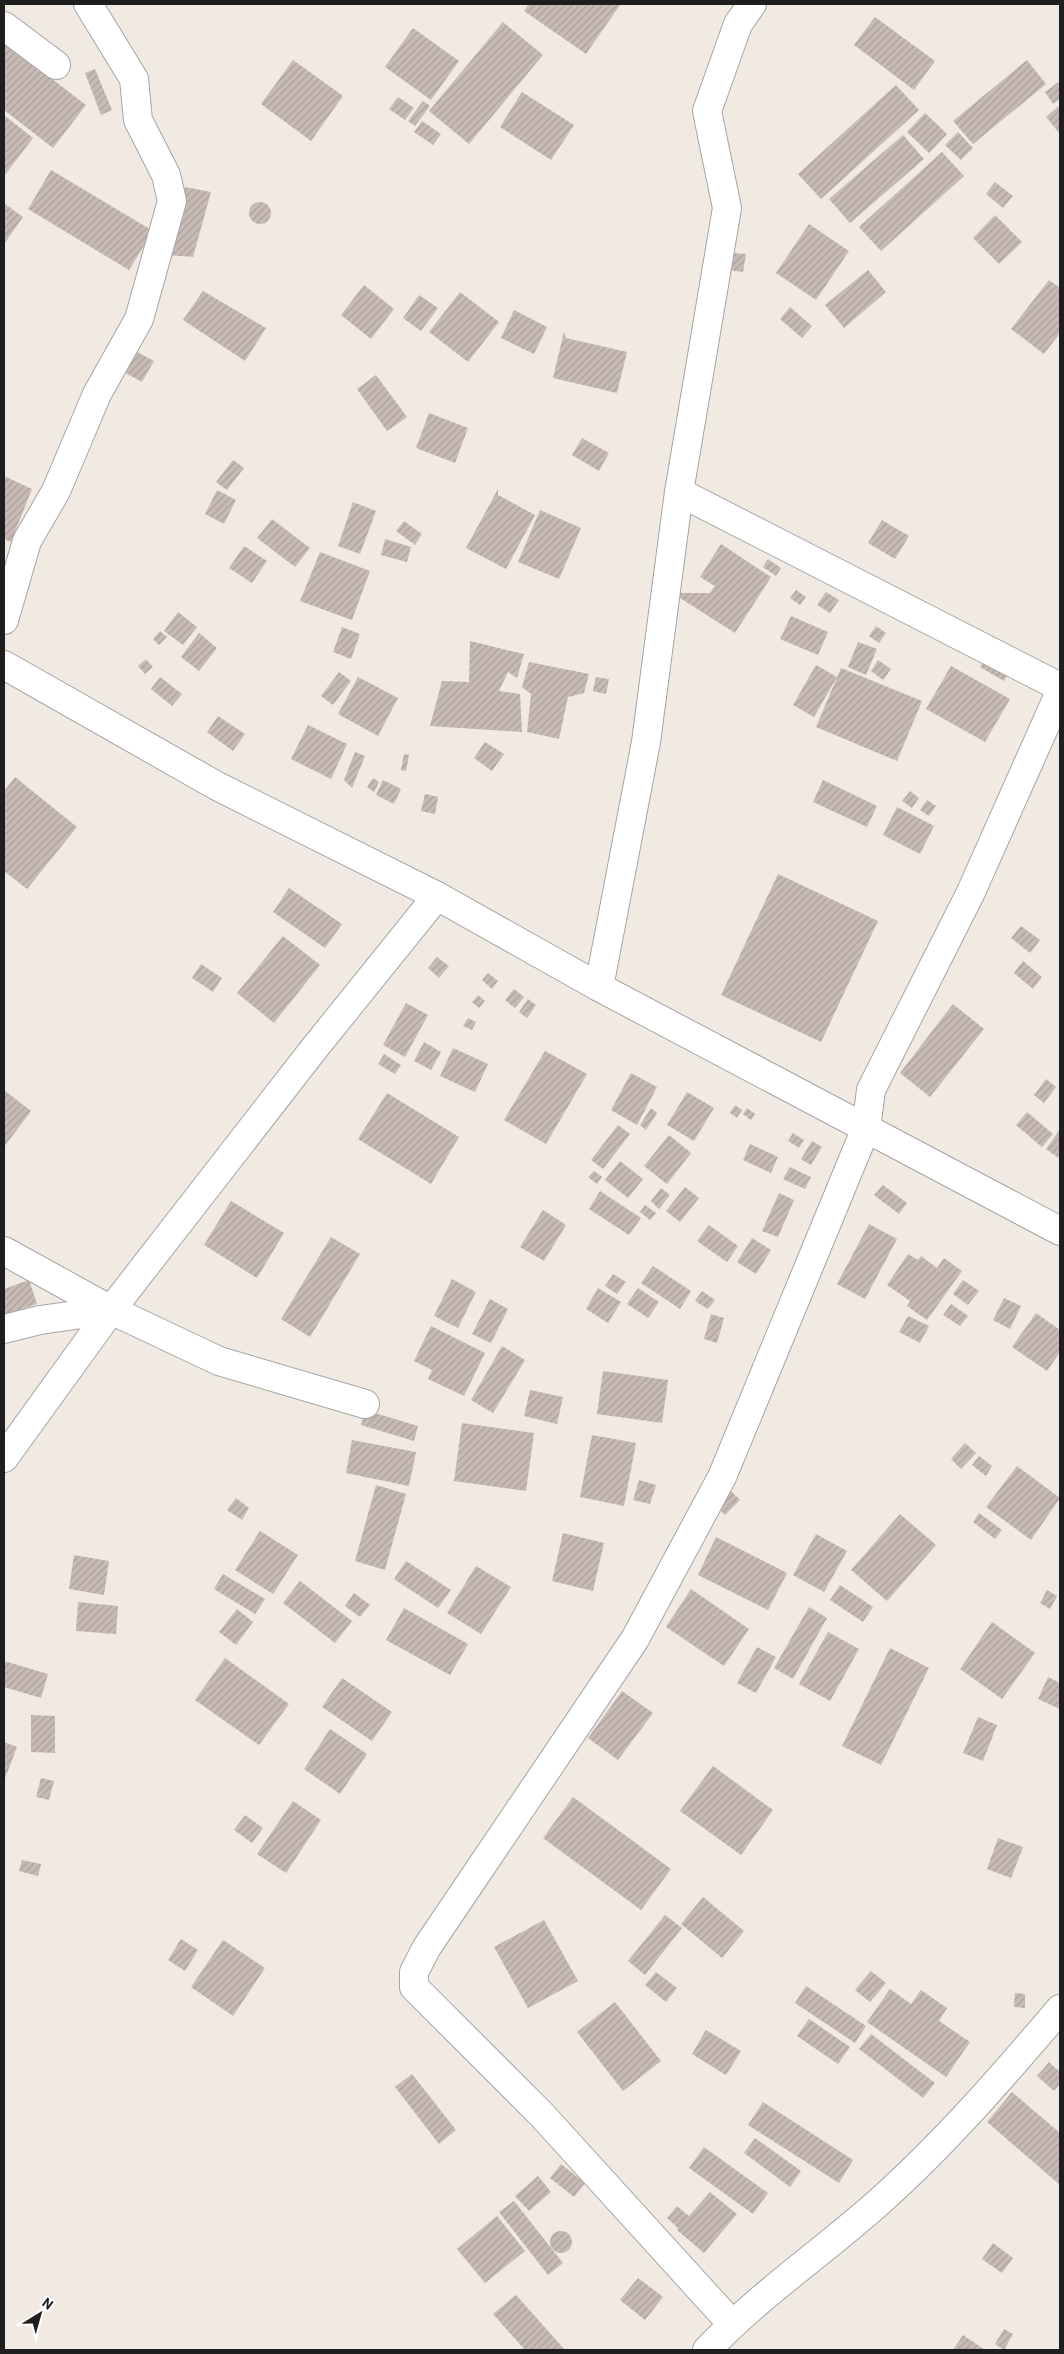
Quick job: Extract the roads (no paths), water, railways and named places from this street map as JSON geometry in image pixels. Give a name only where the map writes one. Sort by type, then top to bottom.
[{"type":"street","points":[[4,620],[27,541],[56,491],[97,394],[139,319],[172,200],[166,175],[138,120],[134,79],[88,4]]},
{"type":"street","points":[[599,988],[646,742],[679,492],[727,208],[707,111],[738,24],[752,4]]},
{"type":"street","points":[[4,26],[56,65]]},
{"type":"street","points":[[679,492],[1060,687]]},
{"type":"street","points":[[4,665],[217,786],[437,896],[599,988],[1060,1231]]},
{"type":"street","points":[[732,2324],[542,2115],[414,1987],[414,1972],[427,1947],[635,1639],[722,1478],[866,1128],[871,1090],[971,892],[1060,692]]},
{"type":"street","points":[[4,1458],[111,1310],[313,1050],[437,896]]},
{"type":"street","points":[[4,1250],[111,1310],[219,1362],[365,1404]]},
{"type":"street","points":[[4,1329],[40,1320],[111,1310]]},
{"type":"street","points":[[707,2350],[732,2324],[879,2202],[979,2103],[1060,2009]]}]
